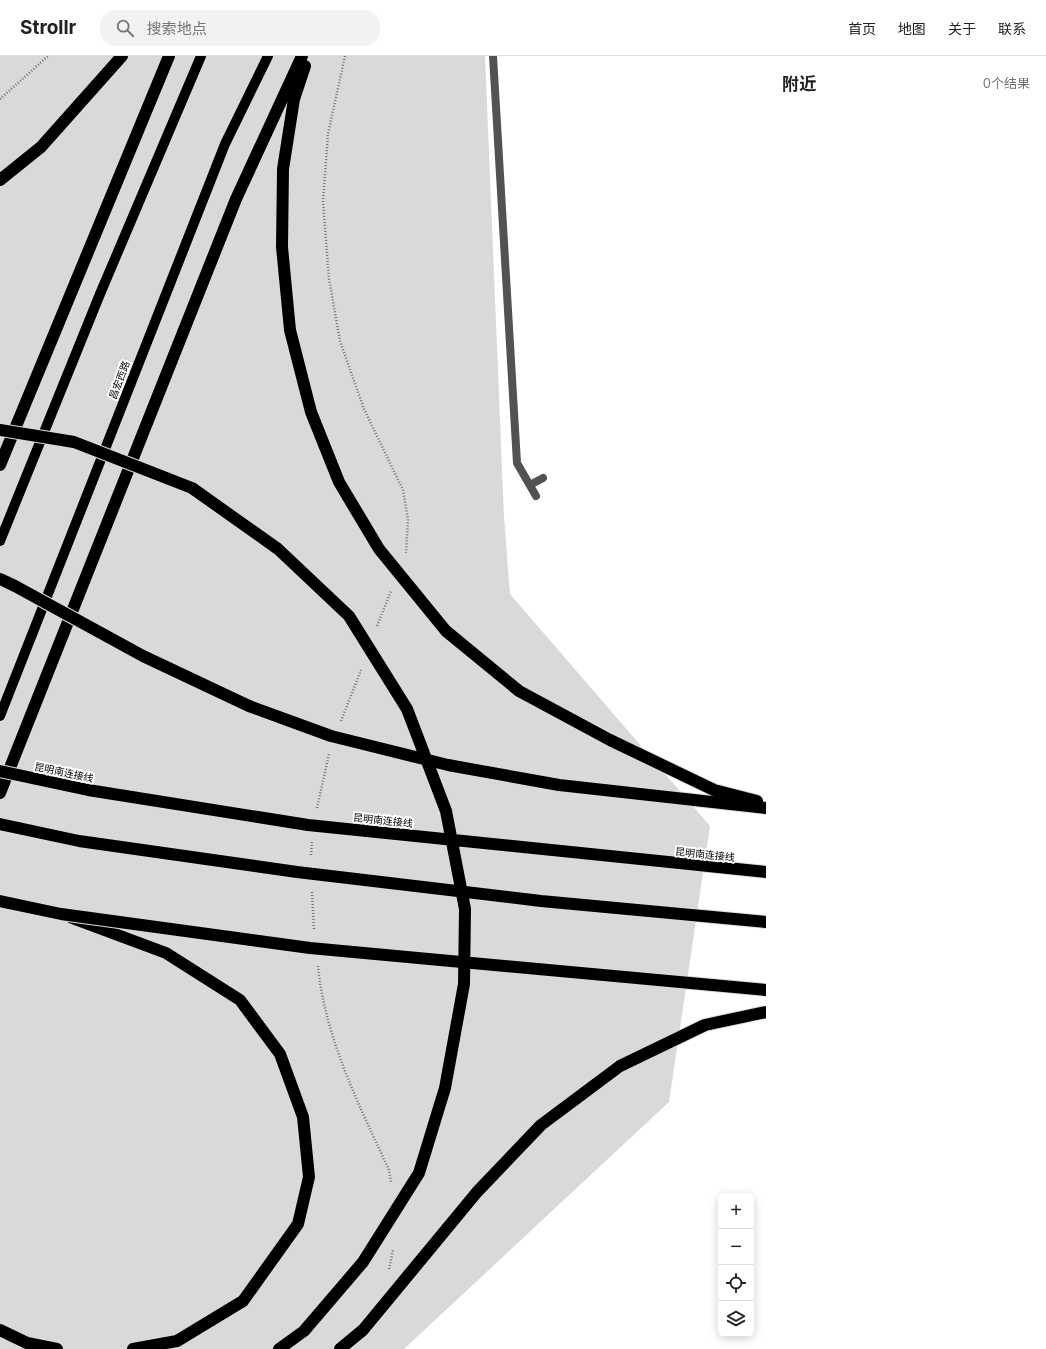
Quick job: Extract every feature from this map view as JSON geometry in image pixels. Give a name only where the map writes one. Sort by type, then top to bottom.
[{"type":"highway","points":[[0,180],[42,147],[122,56]]},
{"type":"highway","points":[[0,465],[169,56]]},
{"type":"highway","points":[[0,793],[236,199],[302,56]]},
{"type":"highway","points":[[308,56],[294,99],[283,169],[282,247],[290,330],[311,412],[339,482],[379,549],[446,631],[519,691],[610,740],[714,790],[766,803]]},
{"type":"highway","points":[[0,430],[74,442],[192,488],[278,550],[349,616],[407,709],[446,811],[464,909],[464,984],[445,1088],[424,1159],[419,1173],[363,1262],[304,1331],[279,1349]]},
{"type":"highway","points":[[0,579],[143,656],[242,703],[331,736],[448,765],[559,785],[766,808]]},
{"type":"highway","name":"昆明南连接线","points":[[0,770],[88,790],[308,825],[766,872]]},
{"type":"highway","points":[[0,824],[79,841],[297,872],[541,901],[766,922]]},
{"type":"highway","points":[[0,901],[61,914],[310,948],[766,990]]},
{"type":"highway","points":[[61,914],[166,953],[240,1000],[280,1054],[302,1117],[309,1177],[298,1224],[243,1301],[177,1341],[133,1349]]},
{"type":"highway","points":[[340,1349],[363,1330],[477,1192],[540,1125],[620,1066],[705,1025],[766,1012]]},
{"type":"highway","points":[[0,1330],[27,1342],[57,1349]]},
{"type":"main road","points":[[0,541],[100,294],[201,56]]},
{"type":"main road","name":"昌宏西路","points":[[0,716],[225,144],[268,56]]},
{"type":"lane","points":[[493,56],[517,463],[536,496]]},
{"type":"lane","points":[[530,485],[543,478]]},
{"type":"path","points":[[0,99],[48,56]]},
{"type":"path","points":[[345,56],[328,134],[323,201],[329,279],[340,340],[364,409],[403,490],[408,520],[406,551],[404,558]]},
{"type":"path","points":[[377,626],[393,585]]},
{"type":"path","points":[[339,727],[361,669]]},
{"type":"path","points":[[316,812],[331,748]]},
{"type":"path","points":[[311,858],[313,835]]},
{"type":"path","points":[[312,890],[315,936]]},
{"type":"path","points":[[317,958],[320,988],[334,1041],[357,1102],[389,1170],[392,1184]]},
{"type":"path","points":[[389,1272],[393,1245]]},
{"type":"shaded area","points":[[0,56],[485,56],[504,517],[510,594],[710,826],[669,1102],[404,1349],[0,1349]]}]
